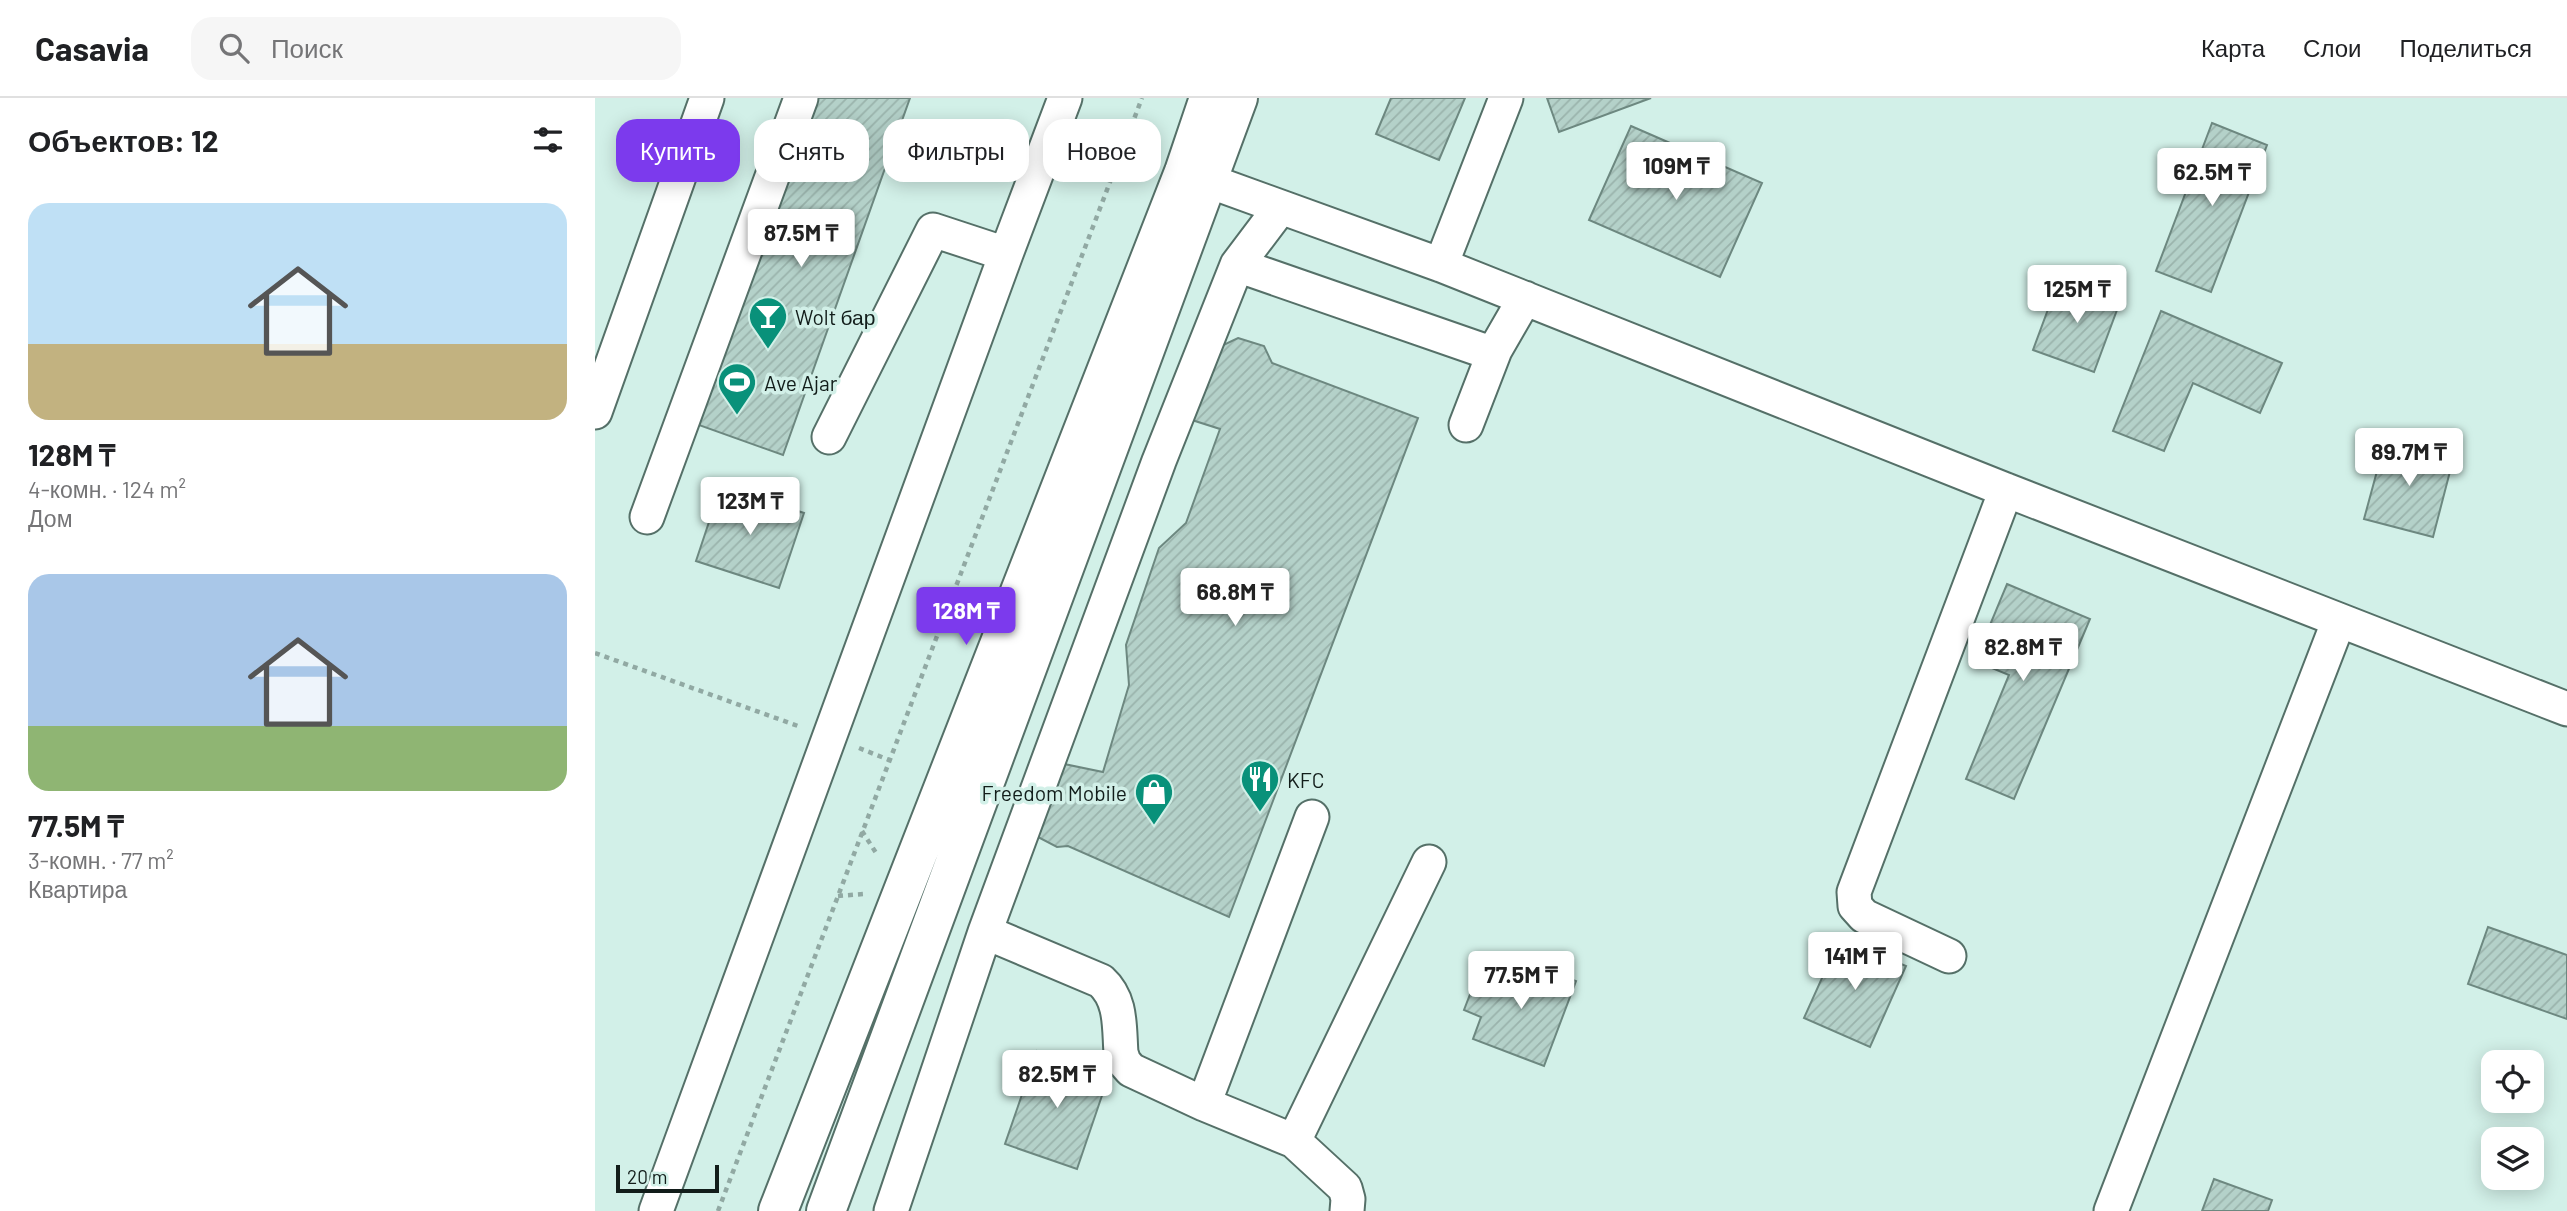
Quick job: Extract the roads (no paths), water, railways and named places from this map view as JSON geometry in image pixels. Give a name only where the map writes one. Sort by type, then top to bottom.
[{"type":"main road","points":[[826,1211],[1196,177],[1217,102]]},
{"type":"main road","points":[[778,1211],[1196,177]]},
{"type":"street","points":[[595,412],[707,98]]},
{"type":"street","points":[[647,517],[801,98]]},
{"type":"street","points":[[656,1211],[1065,98]]},
{"type":"street","points":[[1441,265],[1506,98]]},
{"type":"street","points":[[1196,177],[1441,265],[2567,709]]},
{"type":"street","points":[[891,1211],[985,932],[1159,461],[1237,265],[1280,208]]},
{"type":"street","points":[[829,438],[933,230],[1006,254]]},
{"type":"street","points":[[1237,265],[1467,346],[1495,350]]},
{"type":"street","points":[[1466,425],[1495,350],[1525,298]]},
{"type":"street","points":[[1949,956],[1864,916],[1855,906],[1854,892],[2006,490]]},
{"type":"street","points":[[2111,1211],[2339,620]]},
{"type":"street","points":[[1204,1104],[1312,817]]},
{"type":"street","points":[[1294,1141],[1429,862]]},
{"type":"street","points":[[985,932],[1101,981],[1111,990],[1116,1001],[1124,1062],[1131,1070],[1294,1141],[1345,1188],[1347,1211]]},
{"type":"place","name":"Wolt бар","points":[[768,350]]},
{"type":"place","name":"Ave Ajar","points":[[737,416]]},
{"type":"place","name":"KFC","points":[[1260,813]]},
{"type":"place","name":"Freedom Mobile","points":[[1154,826]]}]
